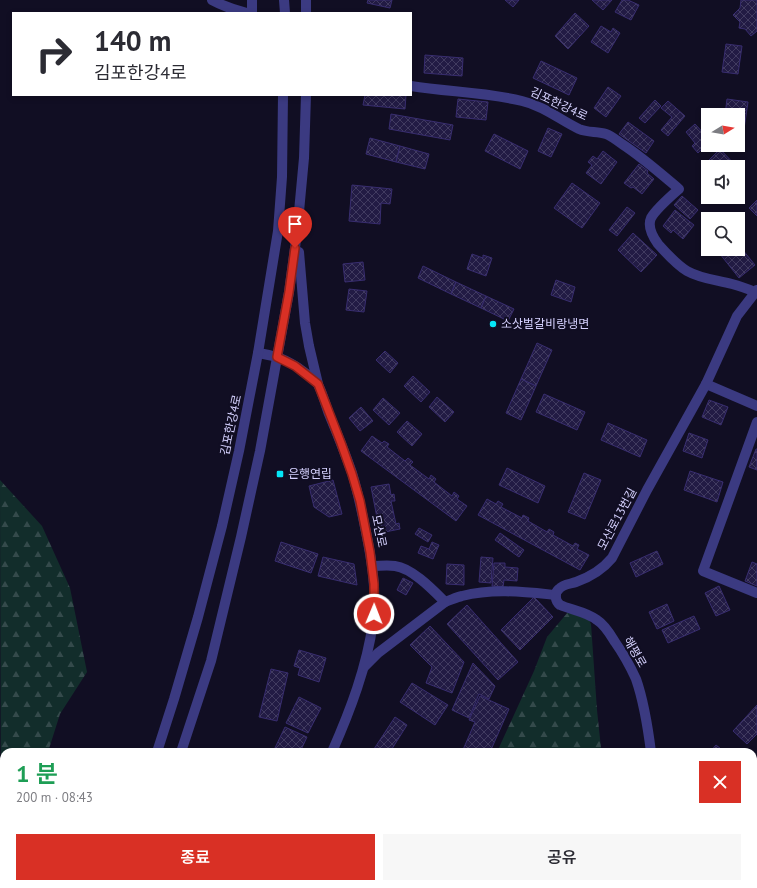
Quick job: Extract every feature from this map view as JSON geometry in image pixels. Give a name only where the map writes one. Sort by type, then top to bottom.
[{"type":"street","points":[[212,0],[243,12]]},
{"type":"street","points":[[252,0],[252,12]]},
{"type":"street","points":[[284,0],[285,12]]},
{"type":"street","points":[[306,0],[306,12]]},
{"type":"street","name":"김포한강4로","points":[[412,86],[510,98],[538,106],[582,130],[606,134],[638,154],[679,189]]},
{"type":"street","name":"김포한강4로","points":[[159,748],[198,617],[216,549],[239,451],[258,353],[278,231],[282,177],[283,96]]},
{"type":"street","points":[[182,748],[211,661],[258,458],[289,292],[297,233],[304,158],[306,96]]},
{"type":"street","name":"모산로13번길","points":[[556,596],[557,591],[562,587],[597,572],[612,558],[647,490],[706,384],[737,316],[756,291],[705,278],[686,271],[664,251],[653,237],[650,230],[651,219],[679,189]]},
{"type":"street","name":"모산로","points":[[297,233],[305,323],[309,346],[318,384],[341,443],[360,501],[374,584],[373,622],[364,667],[352,704],[334,748]]},
{"type":"street","points":[[258,353],[277,357],[295,366],[318,384]]},
{"type":"street","points":[[706,384],[757,406]]},
{"type":"street","points":[[757,422],[703,570],[757,593]]},
{"type":"street","points":[[372,566],[396,566],[408,569],[445,602]]},
{"type":"street","points":[[364,667],[378,653],[445,602],[463,596],[481,593],[528,592],[556,596]]},
{"type":"street","name":"해평로","points":[[556,596],[557,603],[560,605],[589,615],[598,620],[618,647],[637,684],[643,704],[651,748]]},
{"type":"green space","points":[[0,480],[42,526],[70,588],[87,672],[60,714],[49,748],[1,748]]},
{"type":"green space","points":[[568,612],[589,620],[591,624],[601,748],[499,748],[534,671],[547,637]]},
{"type":"building","points":[[368,0],[392,0],[390,8],[367,3]]},
{"type":"building","points":[[505,0],[519,0],[513,7]]},
{"type":"building","points":[[592,0],[612,0],[603,10]]},
{"type":"building","points":[[622,0],[628,0],[639,5],[631,20],[615,12]]},
{"type":"building","points":[[741,0],[757,0],[757,31],[751,36],[745,29],[739,28],[740,22],[733,15],[740,8]]},
{"type":"building","points":[[575,13],[589,26],[568,49],[555,36]]},
{"type":"building","points":[[601,26],[611,32],[613,28],[620,33],[608,53],[591,42]]},
{"type":"building","points":[[726,44],[742,46],[738,74],[722,72]]},
{"type":"building","points":[[425,55],[463,58],[462,76],[424,73]]},
{"type":"building","points":[[541,61],[577,78],[569,95],[533,78]]},
{"type":"building","points":[[608,87],[621,96],[606,117],[594,108]]},
{"type":"building","points":[[365,96],[406,96],[405,109],[363,105]]},
{"type":"building","points":[[458,99],[488,102],[486,120],[456,117]]},
{"type":"building","points":[[727,99],[748,102],[745,122],[745,108],[726,108]]},
{"type":"building","points":[[655,100],[661,106],[645,123],[639,118]]},
{"type":"building","points":[[668,101],[685,116],[668,136],[661,130],[672,117],[661,108]]},
{"type":"building","points":[[391,114],[453,125],[450,140],[389,129]]},
{"type":"building","points":[[628,122],[654,141],[646,153],[619,134]]},
{"type":"building","points":[[695,124],[701,130],[701,150],[698,153],[692,146],[695,143],[686,132]]},
{"type":"building","points":[[548,128],[562,134],[551,157],[538,151]]},
{"type":"building","points":[[494,134],[528,151],[520,169],[485,151]]},
{"type":"building","points":[[370,138],[400,146],[396,162],[366,154]]},
{"type":"building","points":[[400,146],[429,154],[425,169],[396,162]]},
{"type":"building","points":[[603,151],[617,162],[601,184],[586,173],[592,165],[588,162],[593,156],[597,159]]},
{"type":"building","points":[[717,152],[723,152],[730,160],[709,160]]},
{"type":"building","points":[[639,164],[648,171],[647,173],[654,179],[642,194],[633,187],[631,188],[624,183]]},
{"type":"building","points":[[572,183],[600,203],[582,228],[554,208]]},
{"type":"building","points":[[352,185],[392,189],[390,204],[381,203],[380,224],[349,221]]},
{"type":"building","points":[[682,196],[698,210],[690,219],[674,205]]},
{"type":"building","points":[[757,200],[757,216],[749,208]]},
{"type":"building","points":[[627,207],[635,213],[617,236],[609,230]]},
{"type":"building","points":[[675,210],[694,225],[683,239],[673,230],[671,233],[663,226]]},
{"type":"building","points":[[633,233],[657,255],[641,272],[618,250]]},
{"type":"building","points":[[745,253],[755,265],[739,278],[722,256],[745,256]]},
{"type":"building","points":[[472,254],[483,258],[483,255],[492,258],[486,276],[467,269]]},
{"type":"building","points":[[363,262],[365,280],[345,282],[343,264]]},
{"type":"building","points":[[423,266],[456,282],[451,294],[418,278]]},
{"type":"building","points":[[556,280],[575,287],[571,302],[551,295]]},
{"type":"building","points":[[456,282],[486,296],[481,308],[451,294]]},
{"type":"building","points":[[349,289],[367,291],[364,312],[346,310]]},
{"type":"building","points":[[486,296],[514,309],[508,321],[481,308]]},
{"type":"building","points":[[537,343],[552,350],[536,386],[521,379]]},
{"type":"building","points":[[385,351],[398,363],[390,373],[376,360]]},
{"type":"building","points":[[413,376],[430,392],[421,402],[404,386]]},
{"type":"building","points":[[521,379],[536,386],[521,420],[506,413]]},
{"type":"building","points":[[544,394],[585,412],[577,430],[536,412]]},
{"type":"building","points":[[437,397],[454,412],[445,422],[429,407]]},
{"type":"building","points":[[383,398],[400,413],[389,425],[373,410]]},
{"type":"building","points":[[709,400],[728,407],[721,425],[702,417]]},
{"type":"building","points":[[361,407],[373,421],[360,431],[349,418]]},
{"type":"building","points":[[407,421],[422,434],[412,446],[397,432]]},
{"type":"building","points":[[608,423],[647,440],[640,457],[601,440]]},
{"type":"building","points":[[689,433],[708,440],[702,458],[683,451]]},
{"type":"building","points":[[372,436],[382,443],[384,441],[389,444],[387,447],[405,461],[408,458],[413,462],[410,465],[429,479],[431,475],[436,479],[434,482],[452,496],[454,492],[459,496],[457,499],[467,506],[456,521],[361,451]]},
{"type":"building","points":[[757,449],[757,470],[749,467]]},
{"type":"building","points":[[507,468],[545,486],[538,503],[499,485]]},
{"type":"building","points":[[690,471],[723,482],[717,502],[684,490]]},
{"type":"building","points":[[584,473],[601,480],[585,519],[568,512]]},
{"type":"building","points":[[333,480],[342,514],[329,517],[314,507],[309,486]]},
{"type":"building","points":[[389,484],[391,495],[394,494],[395,501],[391,501],[396,524],[399,523],[400,529],[380,533],[371,487]]},
{"type":"building","points":[[487,499],[496,504],[498,501],[503,504],[501,507],[522,518],[523,515],[529,518],[528,521],[547,532],[549,529],[554,532],[553,535],[573,546],[575,543],[579,545],[577,549],[589,555],[580,570],[478,515]]},
{"type":"building","points":[[419,528],[432,535],[428,542],[415,534]]},
{"type":"building","points":[[500,533],[524,550],[519,557],[495,540]]},
{"type":"building","points":[[281,542],[318,554],[311,573],[275,561]]},
{"type":"building","points":[[432,542],[439,545],[433,559],[418,553],[421,546],[429,549]]},
{"type":"building","points":[[657,551],[663,564],[636,577],[630,563]]},
{"type":"building","points":[[323,557],[354,564],[357,585],[318,576]]},
{"type":"building","points":[[481,557],[493,558],[491,583],[479,582]]},
{"type":"building","points":[[752,562],[757,564],[757,586],[745,581]]},
{"type":"building","points":[[494,563],[505,563],[505,567],[518,568],[517,581],[504,580],[503,587],[492,586]]},
{"type":"building","points":[[447,564],[464,565],[464,585],[446,584]]},
{"type":"building","points":[[403,578],[413,583],[406,595],[397,590]]},
{"type":"building","points":[[719,586],[730,610],[716,616],[705,593]]},
{"type":"building","points":[[534,597],[553,617],[520,650],[501,630]]},
{"type":"building","points":[[667,604],[674,621],[657,629],[649,612]]},
{"type":"building","points":[[467,605],[518,662],[498,680],[447,624]]},
{"type":"building","points":[[694,616],[700,629],[668,643],[662,630]]},
{"type":"building","points":[[430,626],[464,662],[452,693],[426,683],[432,667],[410,645]]},
{"type":"building","points":[[299,650],[326,658],[319,682],[298,675],[300,668],[294,666]]},
{"type":"building","points":[[473,663],[495,686],[489,699],[479,694],[469,718],[452,710]]},
{"type":"building","points":[[271,669],[288,673],[277,721],[259,717]]},
{"type":"building","points":[[412,683],[448,705],[435,725],[400,702]]},
{"type":"building","points":[[480,696],[509,709],[492,748],[464,748],[475,722],[469,720]]},
{"type":"building","points":[[299,697],[321,708],[308,733],[286,723]]},
{"type":"building","points":[[757,705],[757,734],[747,744],[733,731]]},
{"type":"building","points":[[395,717],[407,725],[393,748],[375,748]]},
{"type":"building","points":[[285,727],[307,737],[302,748],[275,748]]},
{"type":"place","name":"소삿벌갈비랑냉면","points":[[493,324]]},
{"type":"place","name":"은행연립","points":[[280,474]]},
{"type":"route","points":[[295,248],[289,292],[277,357],[295,366],[318,384],[341,443],[360,501],[370,552],[374,584],[374,614]]}]
